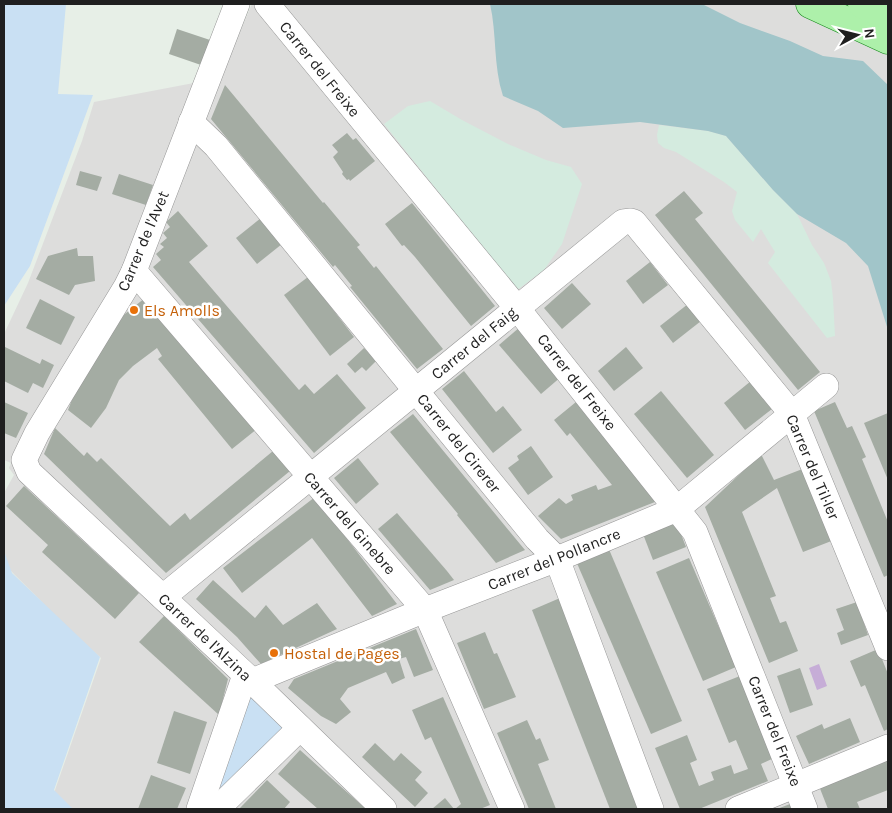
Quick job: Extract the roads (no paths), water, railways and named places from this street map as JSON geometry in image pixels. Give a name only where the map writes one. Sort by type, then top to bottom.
[{"type":"main road","points":[[810,4],[888,40]]},
{"type":"main road","points":[[862,4],[888,16]]},
{"type":"street","name":"Carrer de l'Avet","points":[[25,466],[26,454],[134,271],[237,4]]},
{"type":"street","name":"Carrer del Freixe","points":[[267,4],[517,308],[696,532],[806,809]]},
{"type":"street","name":"Carrer del Cirerer","points":[[191,122],[216,146],[537,539],[557,559],[651,809]]},
{"type":"street","name":"Carrer del Faig","points":[[163,597],[623,222]]},
{"type":"street","name":"Carrer del Til·ler","points":[[623,222],[634,222],[792,414],[888,648]]},
{"type":"street","name":"Carrer del Ginebre","points":[[134,271],[425,610],[512,809]]},
{"type":"street","name":"Carrer del Pollancre","points":[[248,678],[557,559],[677,509],[826,386]]},
{"type":"street","name":"Carrer de l'Alzina","points":[[25,466],[384,809]]},
{"type":"street","points":[[199,809],[248,678]]},
{"type":"street","points":[[217,809],[300,728]]},
{"type":"street","points":[[738,809],[888,747]]},
{"type":"place","name":"Els Amolls","points":[[134,310]]},
{"type":"place","name":"Hostal de Pages","points":[[274,653]]}]
